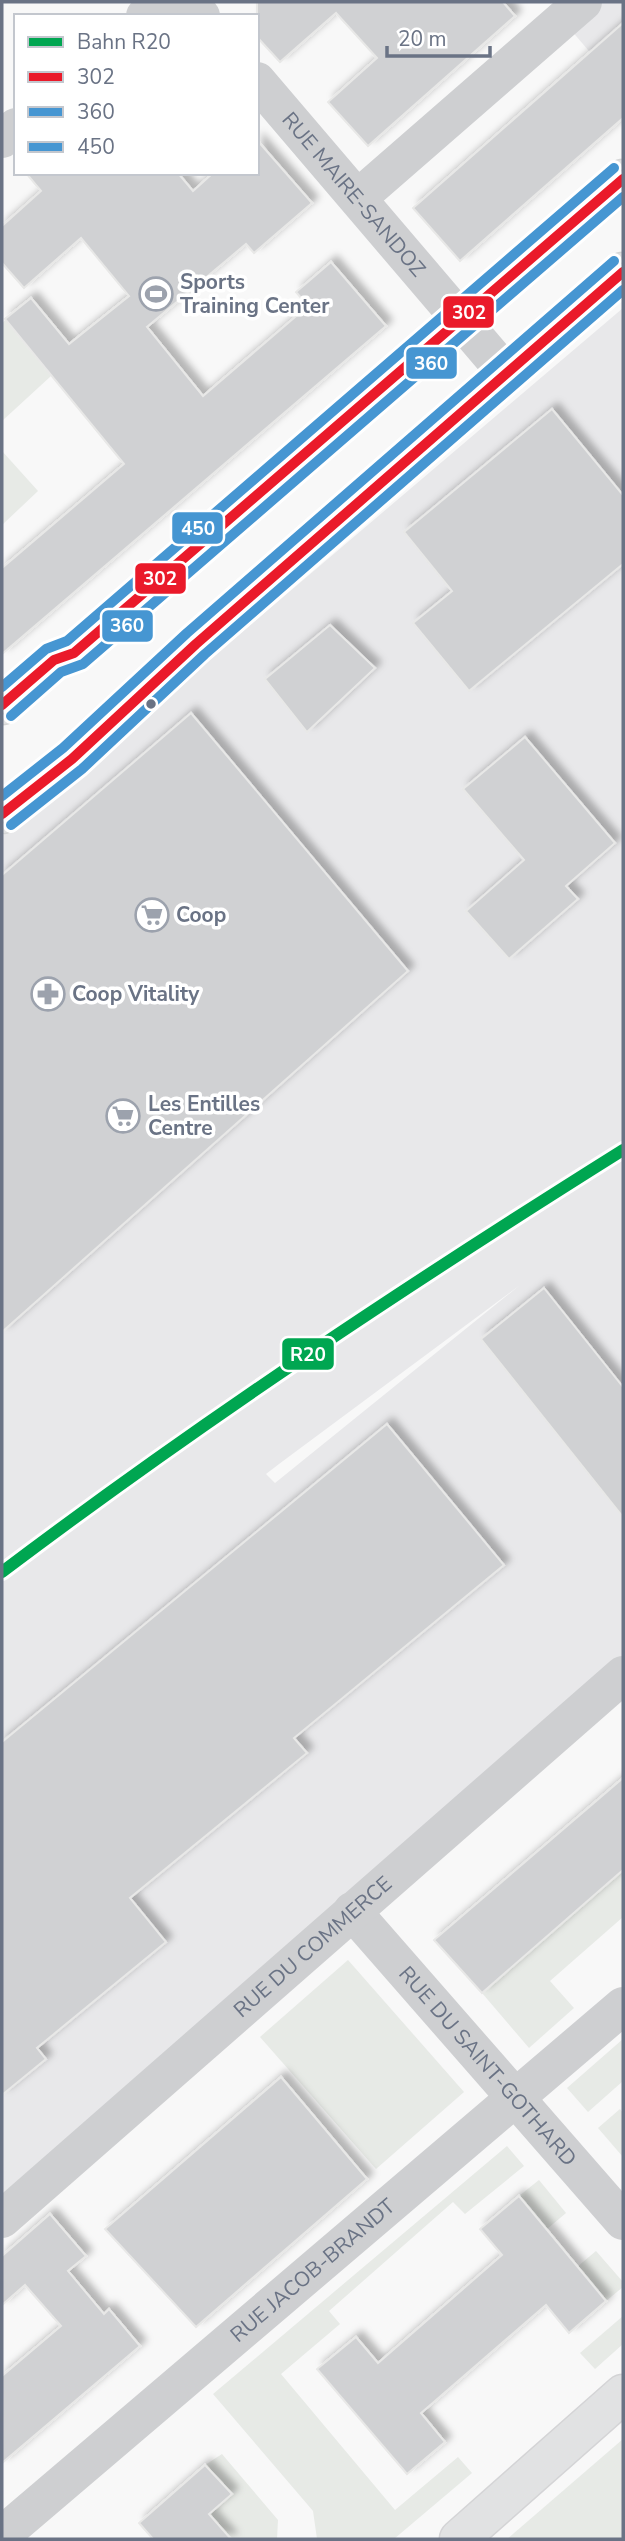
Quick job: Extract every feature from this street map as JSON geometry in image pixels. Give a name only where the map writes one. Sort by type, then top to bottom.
[{"type":"main road","points":[[2,705],[54,660],[74,653],[623,179]]},
{"type":"main road","points":[[2,814],[72,759],[196,644],[623,272]]},
{"type":"main road","points":[[459,2539],[623,2394]]},
{"type":"street","points":[[147,14],[161,2]]},
{"type":"street","points":[[358,198],[583,2]]},
{"type":"street","name":"RUE MAIRE-SANDOZ","points":[[259,83],[506,373]]},
{"type":"street","name":"RUE DU COMMERCE","points":[[2,2219],[623,1675]]},
{"type":"street","name":"RUE DU SAINT-GOTHARD","points":[[352,1911],[623,2221]]},
{"type":"street","name":"RUE JACOB-BRANDT","points":[[2,2535],[623,2006]]},
{"type":"shaded area","points":[[603,2],[623,2],[623,91],[571,30]]},
{"type":"shaded area","points":[[623,308],[623,1663],[2,2198],[2,836]],"holes":[[[520,1285],[275,1483],[266,1474]]]},
{"type":"shaded area","points":[[5,320],[51,376],[2,421],[2,324]]},
{"type":"shaded area","points":[[2,451],[38,491],[2,525]]},
{"type":"shaded area","points":[[623,1870],[623,1917],[550,1981],[574,2008],[529,2048],[482,1993]]},
{"type":"shaded area","points":[[348,1960],[464,2092],[376,2169],[260,2037]]},
{"type":"shaded area","points":[[623,2039],[623,2081],[588,2112],[567,2088]]},
{"type":"shaded area","points":[[620,2109],[623,2113],[623,2157],[598,2128]]},
{"type":"shaded area","points":[[507,2146],[524,2166],[465,2214],[453,2202],[329,2311],[340,2324],[281,2374],[395,2510],[458,2457],[472,2473],[394,2539],[317,2539],[313,2511],[213,2394]]},
{"type":"shaded area","points":[[539,2180],[566,2213],[547,2229],[519,2196]]},
{"type":"shaded area","points":[[596,2251],[623,2282],[623,2287],[606,2301],[577,2267]]},
{"type":"shaded area","points":[[623,2316],[623,2344],[595,2369],[580,2353]]},
{"type":"shaded area","points":[[623,2439],[623,2539],[507,2539]]},
{"type":"shaded area","points":[[222,2454],[278,2520],[277,2539],[231,2539],[205,2511],[217,2507],[232,2494],[205,2465]]},
{"type":"building","points":[[257,2],[503,2],[515,16],[368,146],[328,102],[377,58],[336,13],[280,62],[259,39]]},
{"type":"building","points":[[623,23],[623,118],[460,261],[413,208]]},
{"type":"building","points":[[259,142],[312,203],[254,253],[246,244],[147,327],[203,396],[308,306],[296,292],[331,262],[386,326],[2,654],[2,568],[124,464],[5,319],[31,298],[69,344],[129,296],[81,238],[24,288],[2,263],[2,226],[41,191],[28,175],[180,175],[193,191],[211,175],[259,175]]},
{"type":"building","points":[[552,409],[623,495],[623,564],[469,691],[413,623],[452,591],[404,532]]},
{"type":"building","points":[[330,625],[375,668],[307,732],[265,679]]},
{"type":"building","name":"Les Entilles Centre","points":[[191,713],[408,971],[2,1332],[2,875]]},
{"type":"building","points":[[525,737],[615,843],[566,886],[578,899],[509,959],[466,911],[524,860],[463,789]]},
{"type":"building","points":[[544,1288],[623,1387],[623,1517],[481,1339]]},
{"type":"building","points":[[387,1424],[504,1565],[294,1738],[307,1753],[130,1898],[166,1942],[37,2048],[46,2059],[2,2095],[2,1742]]},
{"type":"building","points":[[623,1778],[623,1870],[482,1993],[434,1940]]},
{"type":"building","points":[[281,2077],[367,2179],[196,2327],[105,2229]]},
{"type":"building","points":[[519,2196],[606,2301],[569,2333],[546,2305],[421,2413],[445,2442],[407,2474],[317,2369],[356,2337],[378,2363],[502,2255],[480,2229]]},
{"type":"building","points":[[50,2214],[86,2256],[68,2271],[104,2314],[109,2309],[140,2346],[2,2463],[2,2376],[61,2326],[25,2285],[2,2305],[2,2256]]},
{"type":"building","points":[[205,2465],[232,2494],[209,2514],[231,2539],[153,2539],[139,2523]]},
{"type":"rail line","name":"R20","points":[[2,1572],[230,1407],[623,1150]]},
{"type":"transit line","name":"450","points":[[2,687],[46,649],[67,641],[614,168]]},
{"type":"transit line","name":"302","points":[[2,705],[54,660],[74,653],[623,179]]},
{"type":"transit line","name":"360","points":[[11,716],[61,672],[83,664],[623,197]]},
{"type":"transit line","name":"450","points":[[2,796],[63,748],[187,633],[614,261]]},
{"type":"transit line","name":"302","points":[[2,814],[72,759],[196,644],[623,272]]},
{"type":"transit line","name":"360","points":[[11,825],[82,769],[205,654],[623,290]]},
{"type":"place","name":"Sports Training Center","points":[[156,294]]},
{"type":"place","name":"Coop","points":[[152,915]]},
{"type":"place","name":"Coop Vitality","points":[[48,994]]},
{"type":"place","name":"Les Entilles Centre","points":[[123,1116]]}]
